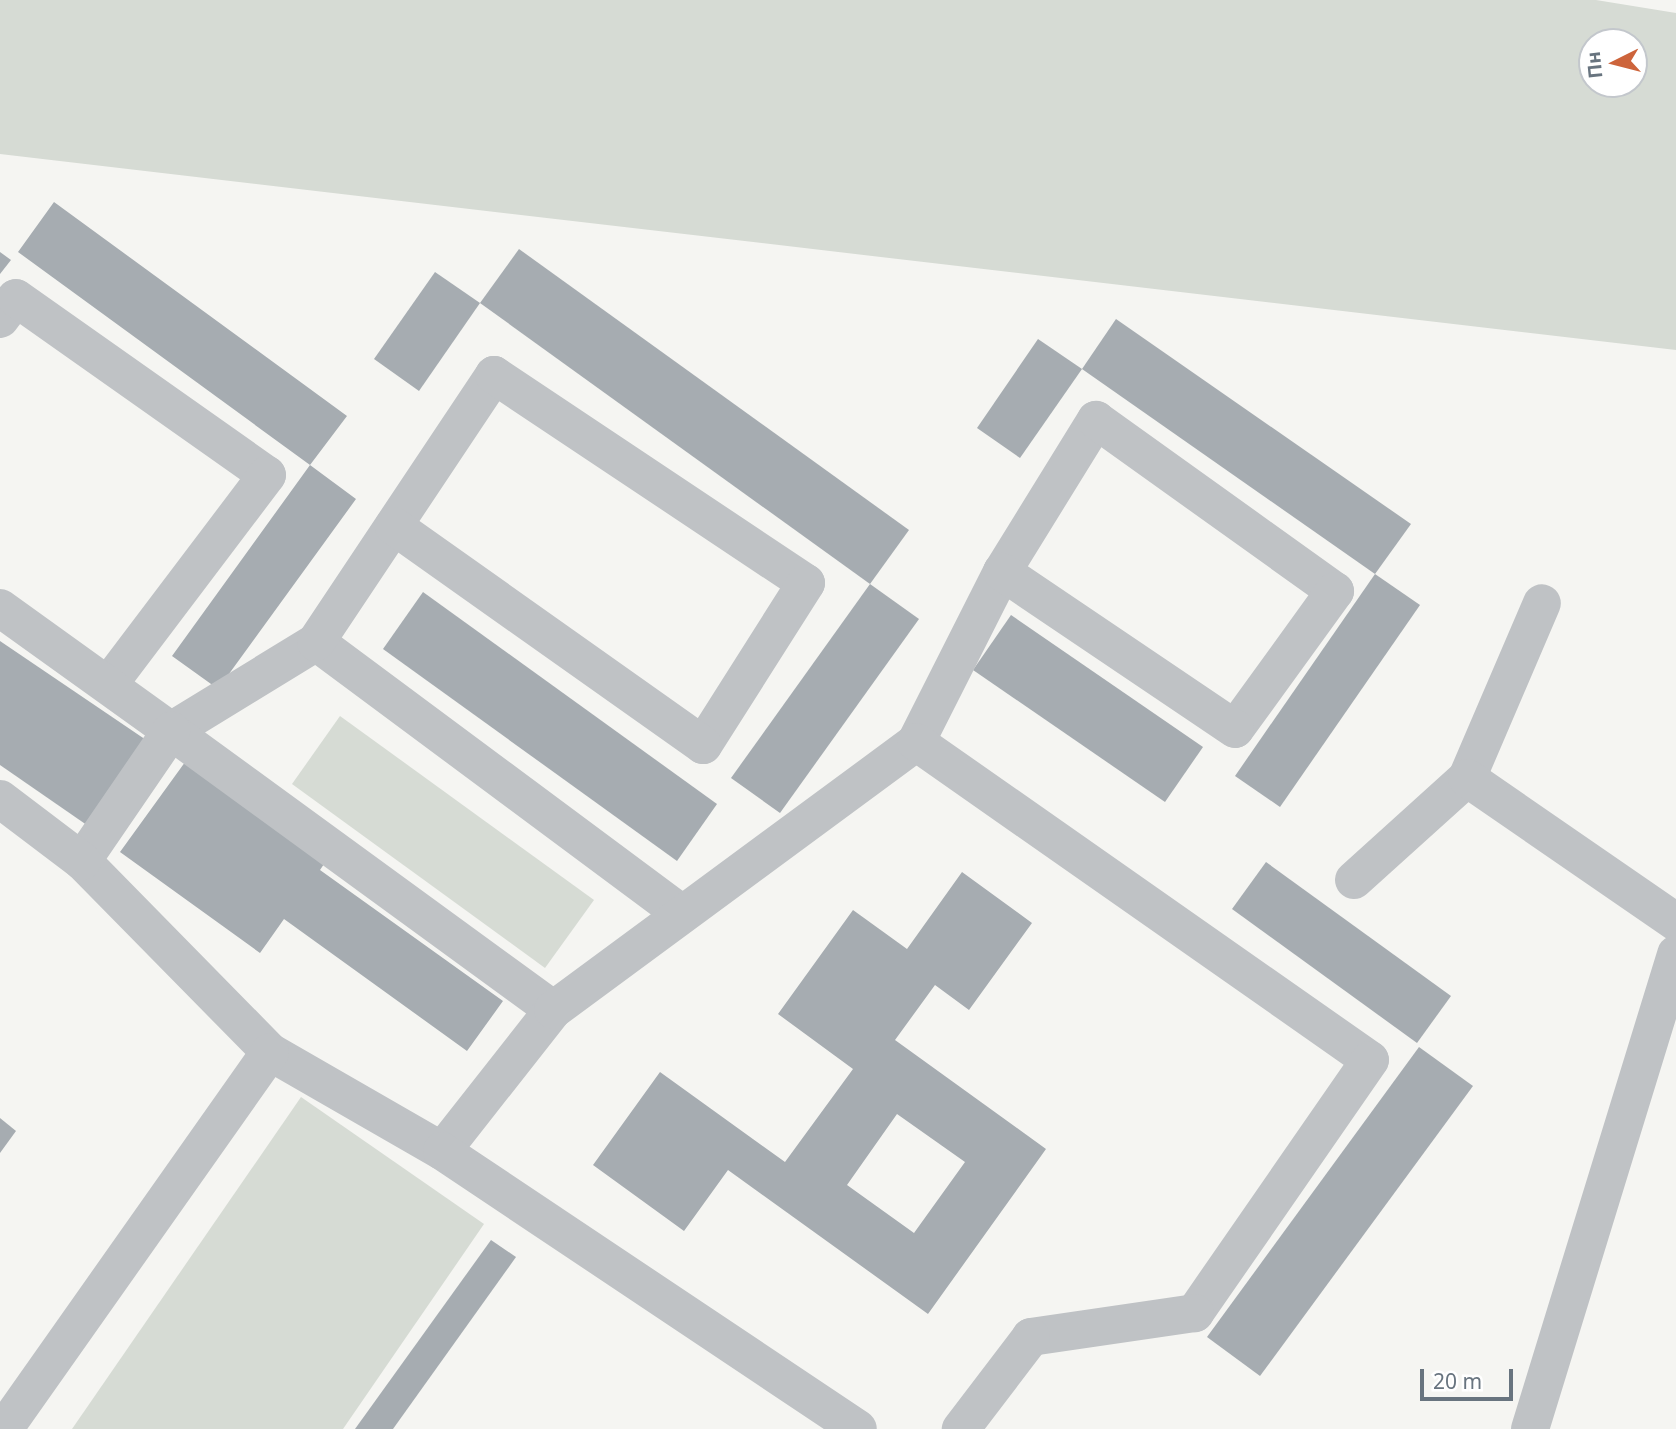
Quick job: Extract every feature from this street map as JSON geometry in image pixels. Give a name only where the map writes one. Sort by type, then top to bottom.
[{"type":"street","points":[[0,319],[16,298],[267,475],[108,685]]},
{"type":"street","points":[[82,861],[171,731],[316,642],[494,375],[806,583],[703,745],[394,526]]},
{"type":"street","points":[[442,1151],[553,1010],[916,742],[1002,572],[1096,420],[1335,591],[1235,729],[1002,572]]},
{"type":"street","points":[[1354,880],[1467,778],[1542,603]]},
{"type":"street","points":[[0,608],[553,1010]]},
{"type":"street","points":[[316,642],[682,914]]},
{"type":"street","points":[[916,742],[1370,1060],[1195,1312],[1031,1337],[961,1429]]},
{"type":"street","points":[[1467,778],[1676,922]]},
{"type":"street","points":[[0,799],[82,861],[271,1052],[442,1151],[858,1429]]},
{"type":"street","points":[[1530,1429],[1676,954]]},
{"type":"street","points":[[4,1429],[271,1052]]},
{"type":"shaded area","points":[[0,0],[1596,0],[1676,13],[1676,350],[0,154]]},
{"type":"shaded area","points":[[340,716],[594,900],[545,968],[292,784]]},
{"type":"shaded area","points":[[301,1097],[484,1224],[343,1429],[72,1429]]},
{"type":"building","points":[[54,202],[347,416],[310,465],[18,252]]},
{"type":"building","points":[[519,249],[909,530],[870,584],[480,303]]},
{"type":"building","points":[[0,252],[11,260],[0,274]]},
{"type":"building","points":[[435,272],[480,303],[419,391],[374,359]]},
{"type":"building","points":[[1116,319],[1411,524],[1375,574],[1082,369]]},
{"type":"building","points":[[1038,339],[1082,369],[1020,458],[977,428]]},
{"type":"building","points":[[310,465],[356,499],[218,689],[172,656]]},
{"type":"building","points":[[1375,574],[1420,605],[1280,807],[1235,776]]},
{"type":"building","points":[[870,584],[919,619],[780,813],[731,778]]},
{"type":"building","points":[[423,592],[717,804],[677,861],[383,649]]},
{"type":"building","points":[[1011,615],[1203,747],[1165,802],[973,670]]},
{"type":"building","points":[[0,641],[152,744],[94,830],[0,765]]},
{"type":"building","points":[[188,758],[328,858],[320,870],[503,1001],[467,1051],[284,919],[260,953],[120,852]]},
{"type":"building","points":[[1266,862],[1451,996],[1417,1043],[1232,909]]},
{"type":"building","points":[[962,872],[1032,923],[969,1010],[935,985],[895,1040],[1046,1149],[928,1314],[728,1170],[684,1231],[593,1165],[660,1072],[785,1162],[853,1069],[778,1014],[853,910],[907,949]],"holes":[[[897,1114],[965,1162],[914,1233],[847,1185]]]},
{"type":"building","points":[[1419,1047],[1473,1086],[1260,1376],[1207,1337]]},
{"type":"building","points":[[0,1118],[16,1131],[0,1153]]},
{"type":"building","points":[[491,1240],[516,1257],[393,1429],[355,1429]]}]
